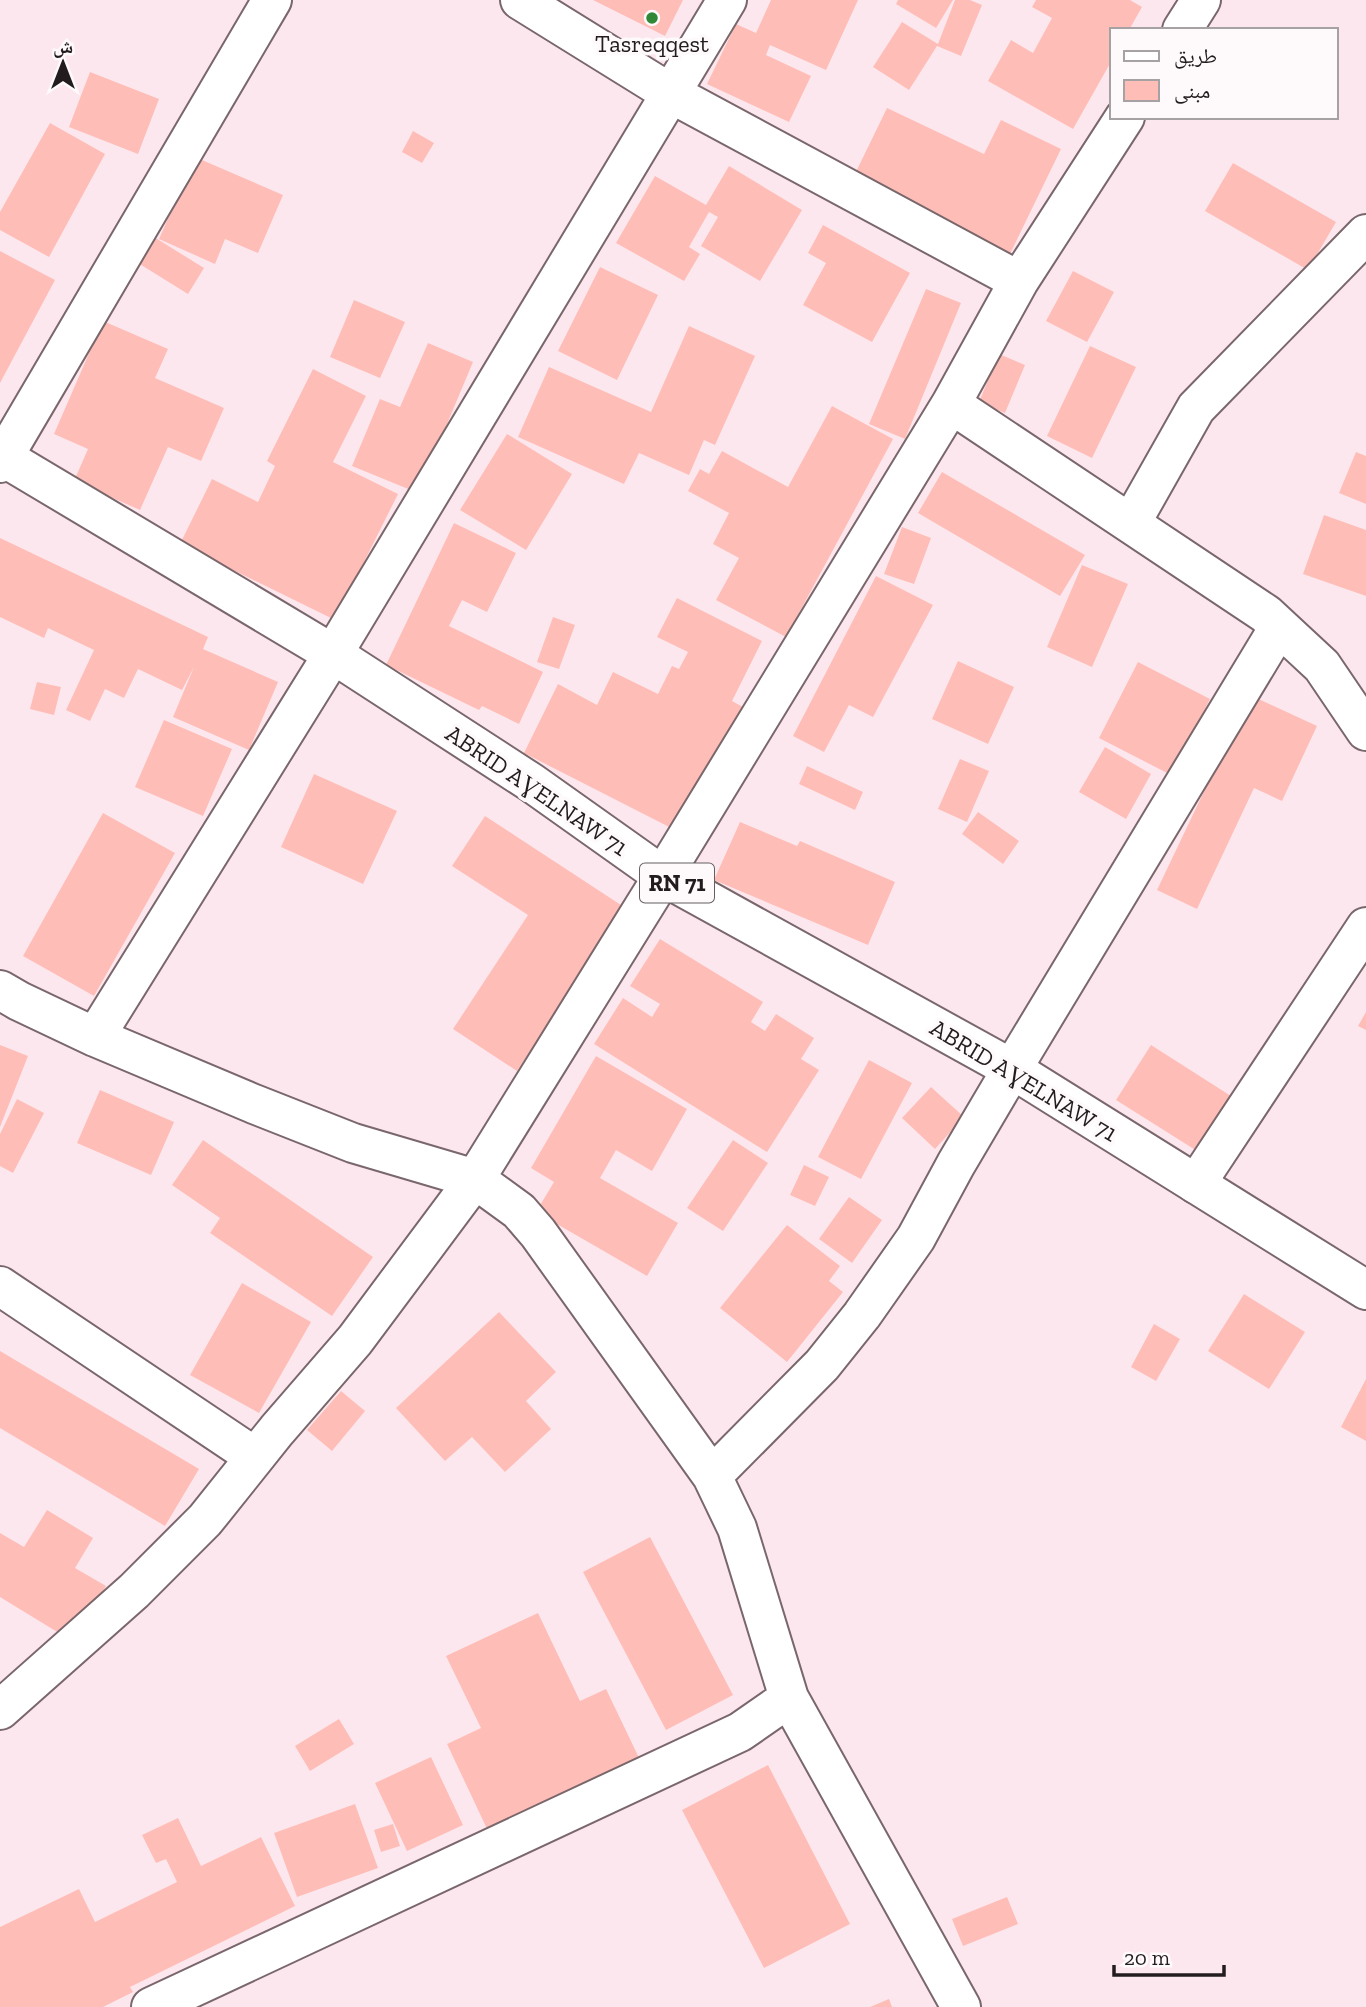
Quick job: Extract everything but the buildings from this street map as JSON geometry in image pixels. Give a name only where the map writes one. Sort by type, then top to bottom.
[{"type":"street","points":[[1,459],[272,0]]},
{"type":"street","points":[[520,0],[670,93],[1019,281]]},
{"type":"street","points":[[96,1037],[333,654],[727,0]]},
{"type":"street","points":[[1183,28],[1201,0]]},
{"type":"street","points":[[0,1710],[205,1520],[355,1340],[475,1179],[951,404],[1019,281],[1124,119]]},
{"type":"street","points":[[1130,523],[1196,408],[1366,234]]},
{"type":"street","points":[[951,404],[1266,614],[1322,666],[1366,731]]},
{"type":"street","name":"ABRID AƔELNAW 71","points":[[1,459],[333,654],[532,783],[663,876],[1012,1069],[1366,1290]]},
{"type":"street","points":[[712,1476],[822,1365],[862,1315],[916,1238],[1012,1069],[1279,626]]},
{"type":"street","points":[[1196,1184],[1366,927]]},
{"type":"street","points":[[0,990],[96,1037],[254,1104],[354,1143],[475,1179],[519,1211],[538,1233],[712,1476],[737,1528],[789,1698],[961,2007]]},
{"type":"street","points":[[0,1286],[255,1457]]},
{"type":"street","points":[[151,2007],[740,1732],[789,1698]]},
{"type":"place","name":"Tasreqqest","points":[[652,18]]}]
